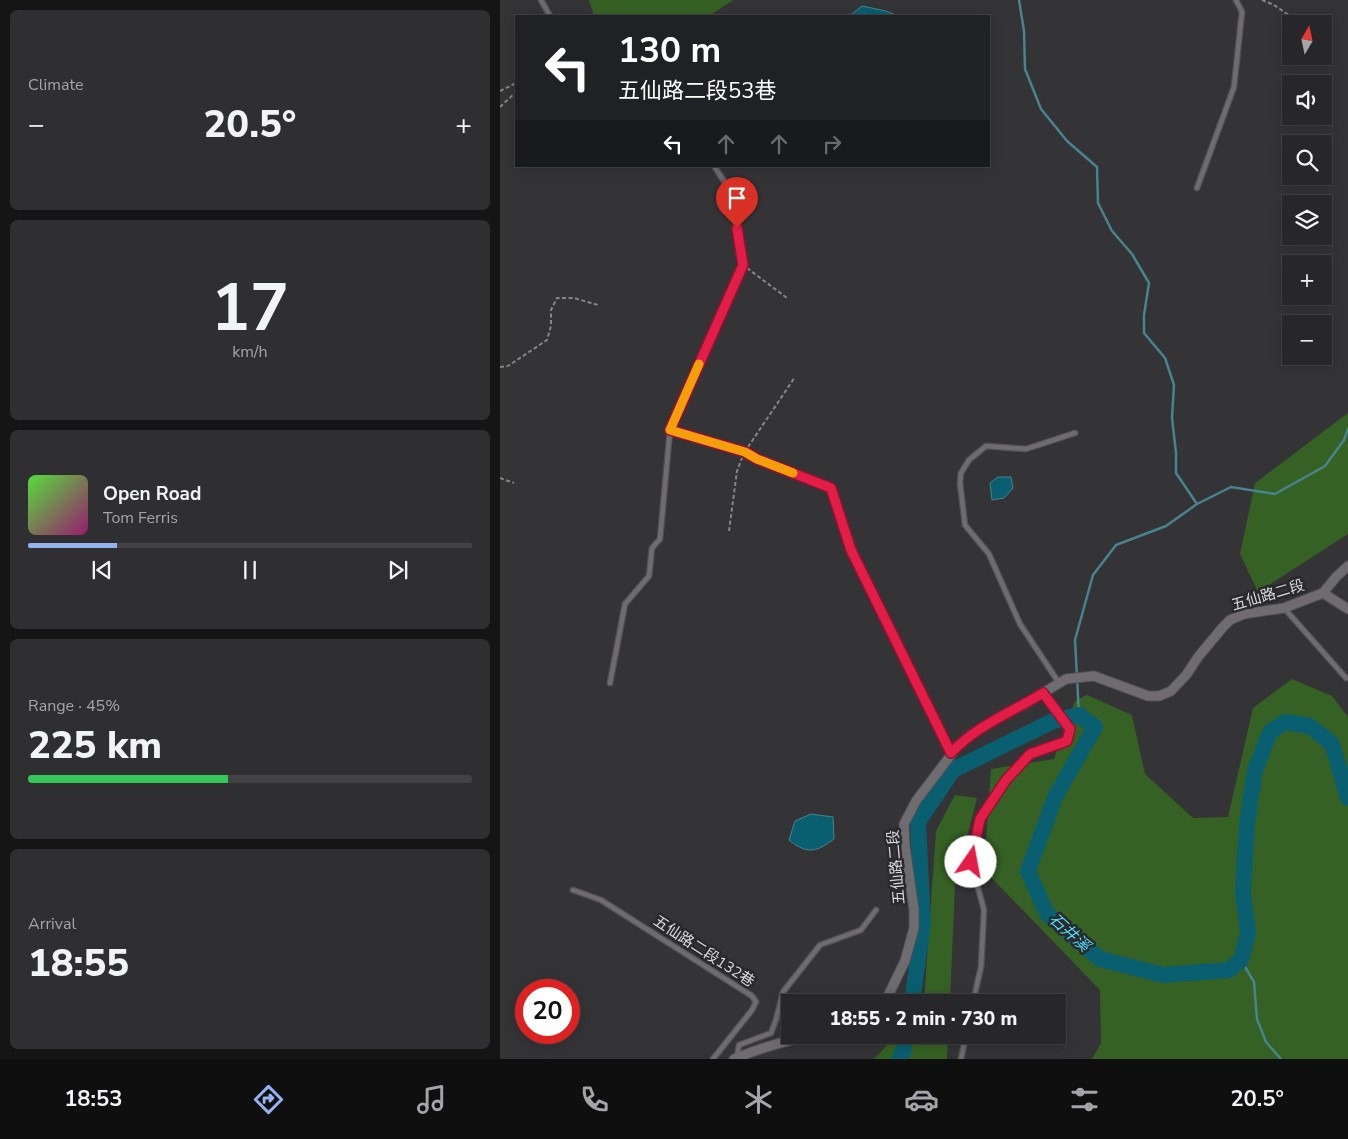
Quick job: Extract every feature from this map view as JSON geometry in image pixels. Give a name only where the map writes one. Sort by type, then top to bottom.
[{"type":"street","points":[[1348,566],[1336,576],[1323,593],[1348,609]]},
{"type":"street","name":"五仙路二段","points":[[889,994],[905,961],[914,928],[914,910],[905,846],[904,824],[916,801],[951,753],[970,735],[1062,681],[1094,676],[1148,696],[1159,696],[1171,690],[1182,680],[1230,620],[1244,614],[1284,608],[1323,593]]},
{"type":"street","points":[[736,1058],[781,1043]]},
{"type":"lane","points":[[541,0],[549,15]]},
{"type":"lane","points":[[1197,188],[1234,87],[1242,12],[1236,0]]},
{"type":"lane","points":[[610,683],[625,604],[649,576],[652,548],[660,539],[670,430],[743,265],[730,190],[715,167]]},
{"type":"lane","points":[[670,430],[745,452],[757,459],[831,488],[851,550],[951,753]]},
{"type":"lane","points":[[1062,681],[1020,624],[989,554],[965,525],[960,483],[961,473],[969,460],[986,446],[1026,449],[1075,433]]},
{"type":"lane","points":[[1284,608],[1346,678]]},
{"type":"lane","points":[[975,994],[982,967],[984,910],[971,862],[980,819],[1006,780],[1030,754],[1067,741],[1070,729],[1043,693]]},
{"type":"lane","name":"五仙路二段132巷","points":[[573,890],[601,900],[752,996],[756,1002],[752,1010],[712,1059]]},
{"type":"lane","points":[[736,1058],[739,1045],[771,1033],[784,992],[820,946],[861,930],[876,910]]},
{"type":"lane","points":[[961,1059],[964,1044]]},
{"type":"path","points":[[1262,0],[1274,5],[1289,15]]},
{"type":"path","points":[[500,91],[515,84]]},
{"type":"path","points":[[500,107],[515,93]]},
{"type":"path","points":[[743,265],[787,298]]},
{"type":"path","points":[[500,367],[508,366],[547,340],[551,326],[551,310],[557,298],[574,298],[598,305]]},
{"type":"path","points":[[729,531],[737,471],[745,452],[795,377]]},
{"type":"path","points":[[500,478],[514,484]]},
{"type":"green space","points":[[589,0],[733,0],[710,15],[594,15]]},
{"type":"green space","points":[[1348,413],[1348,534],[1258,592],[1240,554],[1255,483]]},
{"type":"green space","points":[[1292,679],[1332,696],[1348,717],[1348,1059],[1092,1059],[1101,1043],[1100,990],[984,870],[991,769],[1054,759],[1075,701],[1087,695],[1132,715],[1145,774],[1193,818],[1228,817],[1253,708]]},
{"type":"green space","points":[[955,795],[977,798],[955,884],[950,994],[925,994],[936,831]]},
{"type":"green space","points":[[888,1044],[948,1044],[947,1059],[871,1059],[875,1058]]},
{"type":"water","points":[[862,6],[896,15],[850,15]]},
{"type":"water","points":[[998,477],[1011,477],[1013,488],[1004,498],[992,500],[990,483]]},
{"type":"water","points":[[811,814],[833,817],[834,839],[822,847],[807,850],[789,840],[795,821]]},
{"type":"waterway","points":[[1019,0],[1024,31],[1025,69],[1041,109],[1067,141],[1097,167],[1098,203],[1112,231],[1132,254],[1149,283],[1144,315],[1144,333],[1165,358],[1174,385],[1172,418],[1176,473],[1197,504]]},
{"type":"waterway","points":[[1079,715],[1075,640],[1093,575],[1116,545],[1166,526],[1197,504],[1231,487],[1275,494],[1325,466],[1344,440],[1348,429]]},
{"type":"waterway","name":"石井溪","points":[[913,994],[923,924],[918,822],[953,770],[1053,721],[1079,715],[1095,727],[1055,797],[1028,871],[1047,914],[1100,959],[1163,975],[1229,970],[1241,960],[1248,933],[1243,893],[1247,823],[1255,770],[1270,732],[1285,722],[1310,726],[1332,744],[1348,798]]},
{"type":"waterway","points":[[1241,960],[1254,982],[1257,1019],[1266,1042],[1281,1059]]},
{"type":"waterway","name":"石井溪","points":[[899,1059],[904,1044]]},
{"type":"slow traffic","points":[[699,364],[670,430],[745,452],[757,459],[793,473]]},
{"type":"route","points":[[737,228],[743,265],[670,430],[745,452],[757,459],[831,488],[851,550],[951,753],[970,735],[1043,693],[1070,729],[1067,741],[1030,754],[1006,780],[980,819],[971,862]]}]
